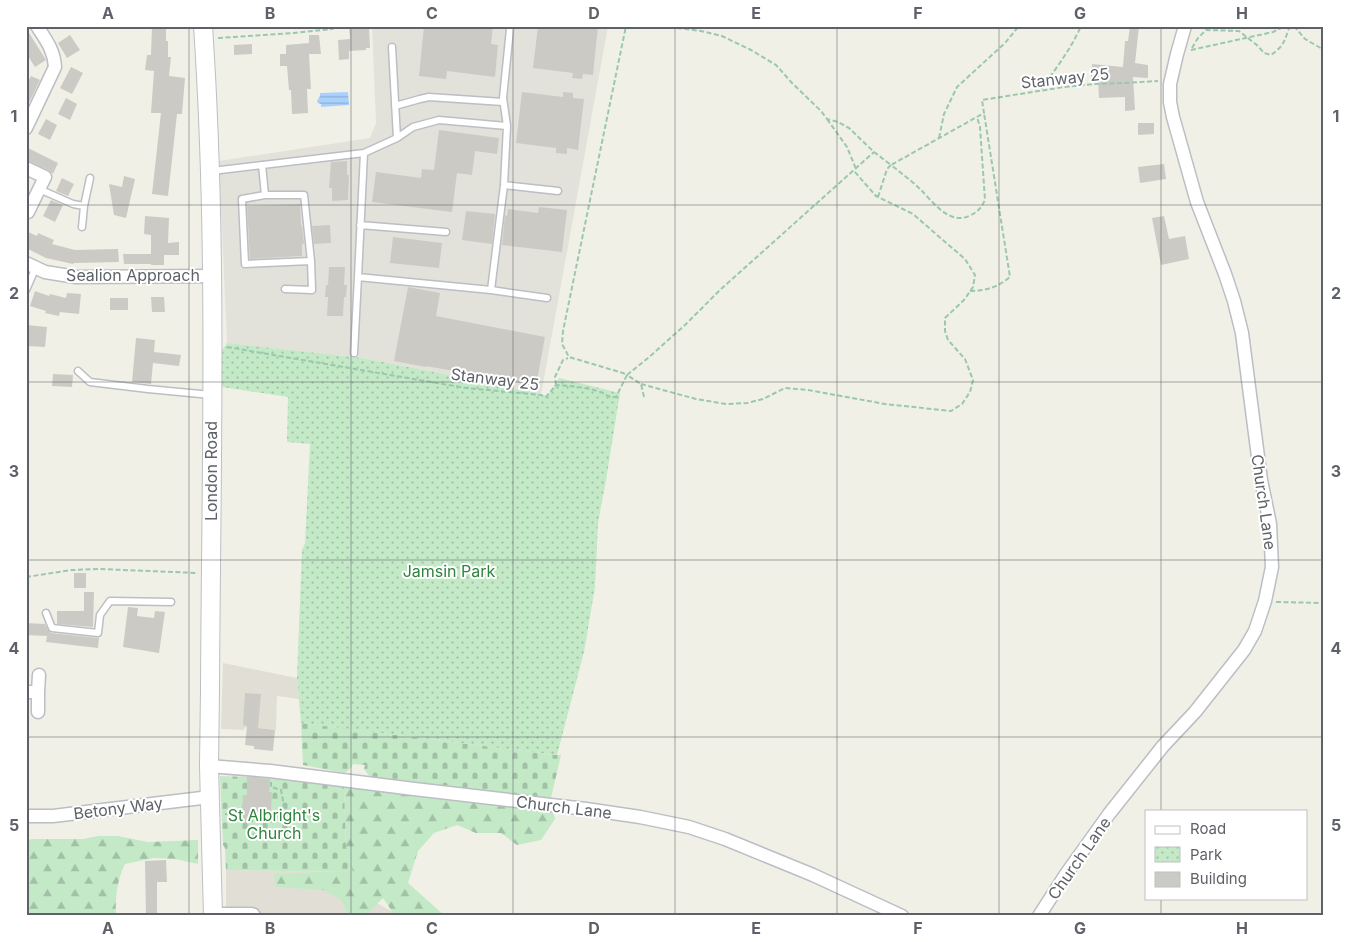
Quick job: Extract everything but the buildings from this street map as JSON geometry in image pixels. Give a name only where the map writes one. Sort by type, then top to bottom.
[{"type":"main road","name":"London Road","points":[[203,33],[213,276],[209,766],[213,913]]},
{"type":"street","points":[[26,128],[55,67],[55,56],[37,26]]},
{"type":"street","name":"Church Lane","points":[[1039,916],[1066,874],[1109,814],[1163,746],[1222,680],[1244,650],[1255,631],[1265,601],[1272,567],[1270,524],[1261,480],[1242,333],[1225,274],[1197,202],[1170,102],[1171,80],[1185,26]]},
{"type":"street","points":[[26,168],[45,177],[28,212]]},
{"type":"street","name":"Sealion Approach","points":[[31,265],[53,274],[76,277],[213,276]]},
{"type":"street","points":[[38,712],[32,692],[39,675]]},
{"type":"street","name":"Church Lane","points":[[209,766],[270,771],[586,809],[689,827],[725,839],[804,872],[902,916]]},
{"type":"street","name":"Betony Way","points":[[26,816],[52,816],[210,797]]},
{"type":"lane","points":[[491,290],[504,185],[507,126],[503,102],[510,28]]},
{"type":"lane","points":[[392,47],[397,138]]},
{"type":"lane","points":[[395,106],[429,97],[503,102]]},
{"type":"lane","points":[[210,171],[364,153],[397,138],[413,127],[439,120],[507,126]]},
{"type":"lane","points":[[354,353],[364,153]]},
{"type":"lane","points":[[262,165],[265,195]]},
{"type":"lane","points":[[82,228],[84,206],[90,178]]},
{"type":"lane","points":[[504,185],[558,191]]},
{"type":"lane","points":[[40,189],[73,204],[84,206]]},
{"type":"lane","points":[[284,289],[312,290],[311,261],[304,195],[265,195],[242,199],[245,264],[311,261]]},
{"type":"lane","points":[[360,225],[446,232]]},
{"type":"lane","points":[[26,290],[31,265]]},
{"type":"lane","points":[[358,277],[491,290],[547,298]]},
{"type":"lane","points":[[78,371],[90,382],[212,395]]},
{"type":"lane","points":[[46,613],[52,628],[98,633],[100,615],[110,601],[171,602]]},
{"type":"lane","points":[[213,913],[252,911],[258,916]]},
{"type":"path","points":[[203,33],[294,33],[332,29],[338,26]]},
{"type":"path","points":[[569,357],[562,344],[563,330],[626,26]]},
{"type":"path","points":[[556,385],[555,377],[562,360],[569,357],[623,373],[641,384],[696,399],[726,404],[747,403],[763,399],[785,388],[808,390],[885,404],[950,411],[962,404],[970,392],[973,380],[965,359],[948,340],[945,331],[945,318],[964,300],[973,287],[975,275],[964,259],[913,214],[878,196],[855,170],[847,147],[821,111],[792,84],[776,65],[722,36],[662,26]]},
{"type":"path","points":[[701,31],[702,26]]},
{"type":"path","points":[[939,138],[944,114],[957,87],[1005,43],[1018,26]]},
{"type":"path","points":[[1041,90],[1068,50],[1081,26]]},
{"type":"path","points":[[1285,26],[1273,32],[1248,38],[1191,50],[1198,38],[1206,30],[1239,31],[1248,38],[1258,46],[1264,53],[1272,55],[1281,48],[1290,26]]},
{"type":"path","points":[[1294,26],[1305,39],[1324,50]]},
{"type":"path","name":"Stanway 25","points":[[891,165],[984,113],[982,100],[1041,90],[1094,84],[1171,80]]},
{"type":"path","points":[[970,291],[981,291],[1000,285],[1010,277],[984,113]]},
{"type":"path","points":[[827,119],[849,128],[874,152],[921,190],[933,204],[948,215],[964,218],[977,212],[982,207],[984,200],[980,126],[977,117]]},
{"type":"path","points":[[627,376],[874,152]]},
{"type":"path","points":[[878,196],[887,169],[891,165]]},
{"type":"path","name":"Stanway 25","points":[[212,345],[466,388],[546,397],[556,385],[601,391],[610,397],[616,396],[627,376]]},
{"type":"path","points":[[641,384],[644,397]]},
{"type":"path","points":[[26,578],[72,570],[100,569],[210,573]]},
{"type":"path","points":[[1265,601],[1324,604]]},
{"type":"path","points":[[210,817],[221,814],[239,814],[239,821],[287,822],[281,790],[271,787],[270,771]]},
{"type":"shaded area","points":[[372,26],[608,26],[541,395],[362,358],[227,343],[219,161],[370,138],[376,123]]},
{"type":"shaded area","points":[[223,663],[297,678],[299,699],[277,696],[276,730],[246,727],[243,730],[221,729]]},
{"type":"shaded area","points":[[226,870],[352,872],[375,902],[391,911],[424,916],[226,916]]},
{"type":"green space","name":"Jamsin Park","points":[[227,343],[362,358],[548,396],[559,378],[620,393],[598,523],[595,587],[584,652],[557,755],[301,723],[297,678],[302,550],[305,543],[310,444],[287,442],[288,397],[222,387],[222,350]]},
{"type":"green space","points":[[301,723],[561,755],[551,798],[370,777],[364,769],[365,765],[353,764],[345,773],[303,765]]},
{"type":"green space","name":"St Albright's Church","points":[[220,776],[277,778],[344,787],[346,847],[353,872],[226,870]]},
{"type":"green space","points":[[344,787],[553,811],[555,819],[541,840],[517,845],[501,833],[476,833],[457,825],[434,833],[418,851],[408,883],[445,916],[395,916],[383,898],[368,913],[348,914],[341,900],[323,890],[276,887],[274,874],[352,871],[346,847]]},
{"type":"green space","points":[[98,836],[118,836],[148,842],[198,840],[198,864],[175,859],[154,858],[125,864],[117,889],[116,916],[26,916],[26,840],[83,839]]},
{"type":"water","points":[[348,92],[349,105],[321,107],[321,104],[317,101],[320,93]]}]
